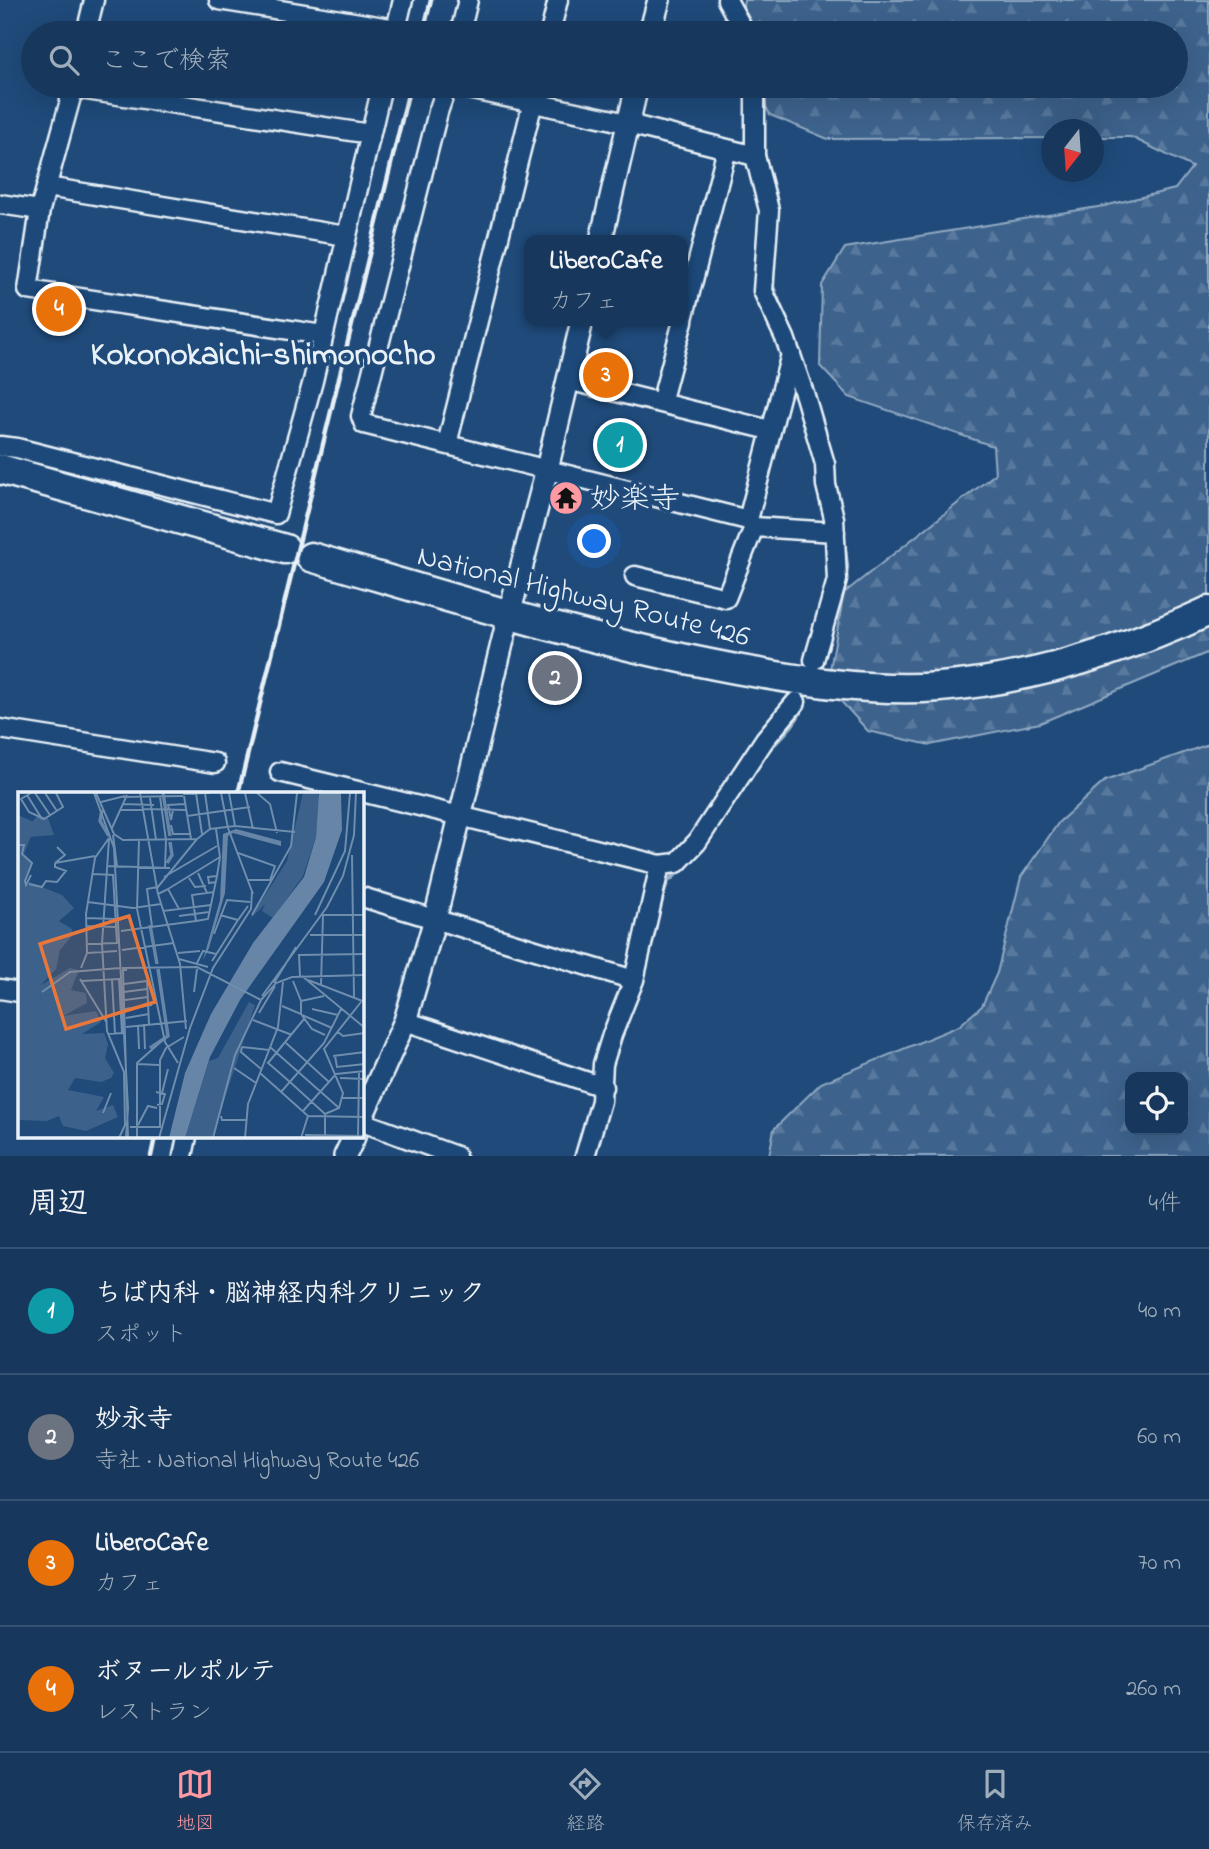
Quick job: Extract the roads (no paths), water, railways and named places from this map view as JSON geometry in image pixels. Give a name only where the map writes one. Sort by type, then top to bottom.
[{"type":"highway","name":"National Highway Route 426","points":[[0,469],[631,648],[841,686],[939,687],[989,680],[1104,653],[1151,637],[1209,611]]},
{"type":"street","points":[[89,21],[94,0]]},
{"type":"street","points":[[219,0],[339,21]]},
{"type":"street","points":[[398,21],[403,0]]},
{"type":"street","points":[[463,21],[468,0]]},
{"type":"street","points":[[553,21],[558,0]]},
{"type":"street","points":[[653,21],[659,0]]},
{"type":"street","points":[[727,0],[738,21]]},
{"type":"street","points":[[70,98],[40,210],[28,290],[323,335]]},
{"type":"street","points":[[143,98],[370,134]]},
{"type":"street","points":[[0,446],[30,451],[276,514],[313,381],[379,98]]},
{"type":"street","points":[[443,98],[360,416],[363,424],[751,523],[835,532]]},
{"type":"street","points":[[447,444],[534,98]]},
{"type":"street","points":[[547,98],[627,125],[755,156]]},
{"type":"street","points":[[602,235],[634,98]]},
{"type":"street","points":[[755,98],[755,156],[769,210],[764,291],[790,354],[825,464],[835,532],[837,580],[814,660]]},
{"type":"street","points":[[688,301],[727,149]]},
{"type":"street","points":[[47,187],[346,236]]},
{"type":"street","points":[[0,204],[40,210]]},
{"type":"street","points":[[364,1115],[405,1021],[435,919],[581,326]]},
{"type":"street","points":[[661,403],[681,326]]},
{"type":"street","points":[[635,576],[726,598],[751,523],[770,430],[790,354]]},
{"type":"street","points":[[568,380],[770,430]]},
{"type":"street","points":[[364,793],[660,865],[677,863],[697,842],[765,739],[796,702]]},
{"type":"street","points":[[0,729],[215,763]]},
{"type":"street","points":[[281,772],[361,792]]},
{"type":"street","points":[[584,1156],[601,1101],[603,1064],[611,1035],[634,980],[660,865]]},
{"type":"street","points":[[364,898],[634,980]]},
{"type":"street","points":[[0,989],[18,992]]},
{"type":"street","points":[[405,1021],[603,1087]]},
{"type":"street","points":[[364,1121],[456,1156]]},
{"type":"street","points":[[345,1156],[353,1139]]},
{"type":"waterway","points":[[762,146],[777,202],[776,209]]},
{"type":"waterway","points":[[773,263],[773,287],[788,325]]},
{"type":"waterway","points":[[842,525],[847,567],[845,579]]},
{"type":"waterway","points":[[834,623],[841,597]]},
{"type":"waterway","points":[[763,756],[792,725],[805,702]]},
{"type":"waterway","points":[[658,914],[667,882],[683,868]]},
{"type":"waterway","points":[[608,1105],[613,1061],[645,971],[652,939]]},
{"type":"railway","points":[[426,21],[431,0]]},
{"type":"railway","points":[[238,792],[407,98]]},
{"type":"railway","points":[[151,1156],[155,1139]]},
{"type":"place","name":"ボヌールポルテ","points":[[59,309]]},
{"type":"place","name":"LiberoCafe","points":[[606,375]]},
{"type":"place","name":"ちば内科・脳神経内科クリニック","points":[[620,445]]},
{"type":"place","name":"妙楽寺","points":[[566,498]]},
{"type":"place","name":"妙永寺","points":[[555,678]]},
{"type":"district","name":"Kokonokaichi-shimonocho","points":[[263,352]]}]
